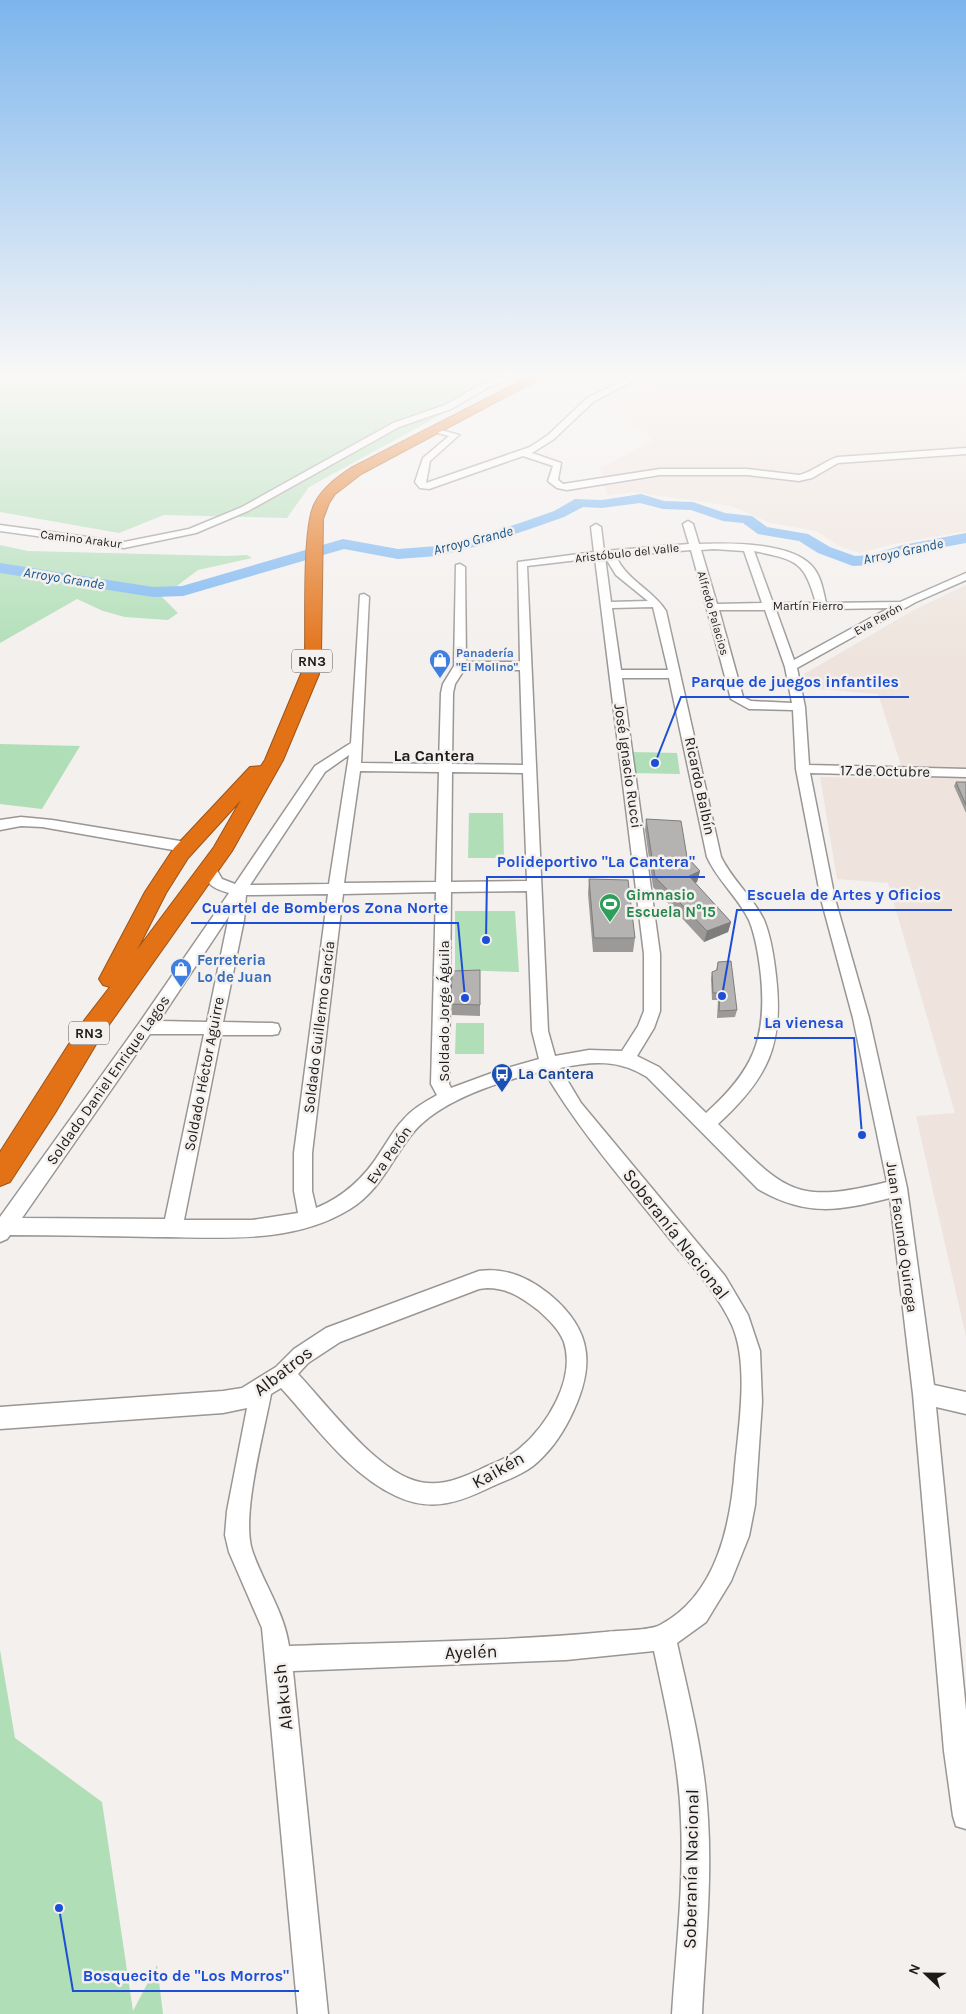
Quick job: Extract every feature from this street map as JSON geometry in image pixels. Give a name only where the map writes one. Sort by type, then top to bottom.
[{"type":"highway","name":"RN3","points":[[0,1174],[46,1105],[92,1029],[131,974],[191,896],[215,878],[222,851],[270,769],[310,674],[313,653],[316,572],[315,530],[321,502],[335,486],[356,471]]},
{"type":"highway","name":"RN3","points":[[0,1146],[104,991],[156,892],[170,870],[188,845],[281,743]]},
{"type":"highway","points":[[188,845],[208,842],[222,851]]},
{"type":"highway","points":[[156,892],[168,900],[191,896]]},
{"type":"street","name":"Camino Arakur","points":[[0,528],[124,545],[192,531],[245,509],[309,471]]},
{"type":"street","points":[[423,471],[420,482],[423,486],[429,486],[472,471]]},
{"type":"street","points":[[556,471],[553,481],[560,486],[567,487],[660,472],[747,472],[799,478],[809,476],[817,471]]},
{"type":"street","name":"Alfredo Palacios","points":[[688,524],[713,607],[736,699],[749,705],[799,707]]},
{"type":"street","name":"José Ignacio Rucci","points":[[596,527],[604,555],[605,605],[652,954],[652,1011],[646,1028],[626,1060]]},
{"type":"street","name":"Aristóbulo del Valle","points":[[522,564],[660,548],[748,549],[785,556],[807,567],[822,606]]},
{"type":"street","name":"Juan Facundo Quiroga","points":[[748,549],[791,667],[799,707],[803,769],[828,899],[861,1018],[898,1188],[924,1394],[956,1741],[966,1816]]},
{"type":"street","points":[[604,555],[621,576],[658,604]]},
{"type":"street","name":"Soberanía Nacional","points":[[522,564],[540,1031],[548,1063],[575,1108],[718,1283],[741,1322],[750,1351],[752,1402],[744,1505],[737,1536],[723,1573],[697,1613],[663,1638],[688,1747],[694,1796],[694,1857],[688,2014]]},
{"type":"street","name":"Soldado Jorge Águila","points":[[447,1097],[440,1084],[447,693],[449,684],[460,666],[460,567]]},
{"type":"street","name":"Eva Perón","points":[[791,667],[904,605],[966,576]]},
{"type":"street","name":"Soldado Guillermo García","points":[[309,1219],[303,1191],[303,1153],[336,887],[357,745],[364,597]]},
{"type":"street","points":[[605,605],[658,604]]},
{"type":"street","name":"Ricardo Balbín","points":[[658,604],[676,674],[714,857],[719,870],[755,919],[763,939],[772,1002],[769,1036],[758,1067],[736,1098],[706,1124]]},
{"type":"street","name":"Martín Fierro","points":[[713,607],[904,605]]},
{"type":"street","points":[[460,666],[526,666]]},
{"type":"street","points":[[615,674],[676,674]]},
{"type":"street","name":"Soldado Daniel Enrique Lagos","points":[[2,1228],[146,1027],[320,769],[333,758],[357,745]]},
{"type":"street","points":[[354,767],[529,769]]},
{"type":"street","name":"17 de Octubre","points":[[803,769],[966,773]]},
{"type":"street","points":[[0,825],[25,821],[50,823],[160,844],[188,845]]},
{"type":"street","points":[[160,844],[167,856],[170,870]]},
{"type":"street","points":[[215,878],[240,890],[336,887],[445,888],[533,886]]},
{"type":"street","name":"Soldado Héctor Aguirre","points":[[173,1228],[236,920],[240,890]]},
{"type":"street","points":[[146,1027],[272,1029]]},
{"type":"street","name":"Eva Perón","points":[[2,1228],[272,1228],[309,1219],[342,1204],[367,1186],[402,1133],[413,1120],[447,1097],[522,1070],[579,1057],[613,1056],[637,1062],[653,1072],[765,1183],[783,1195],[804,1201],[830,1201],[898,1188]]},
{"type":"street","name":"Kaikén","points":[[283,1374],[376,1473],[403,1488],[428,1496],[456,1493],[520,1462],[548,1436],[571,1395],[578,1365],[577,1349],[556,1312],[517,1285],[494,1277]]},
{"type":"street","name":"Albatros","points":[[0,1418],[223,1402],[246,1398],[283,1374],[301,1356],[333,1335],[479,1280],[494,1277]]},
{"type":"street","name":"Alakush","points":[[261,1389],[238,1511],[237,1535],[241,1552],[274,1627],[279,1659],[313,2014]]},
{"type":"street","points":[[924,1394],[966,1403]]},
{"type":"street","name":"Ayelén","points":[[279,1659],[566,1648],[663,1638]]},
{"type":"shaded area","points":[[601,471],[966,471],[966,531],[893,544],[860,553],[839,546],[816,531],[770,523],[732,506],[633,492],[607,496]]},
{"type":"shaded area","points":[[966,585],[966,1337],[916,1116],[955,1113],[888,883],[837,879],[820,777],[905,778],[878,694],[808,688],[804,674],[912,611]]},
{"type":"green space","points":[[0,471],[338,471],[309,487],[287,518],[164,515],[119,533],[0,512]]},
{"type":"green space","points":[[0,545],[28,551],[247,555],[252,558],[198,570],[162,597],[178,613],[168,620],[125,617],[103,611],[77,599],[0,643]]},
{"type":"green space","points":[[0,744],[80,746],[42,809],[0,804]]},
{"type":"green space","points":[[631,752],[677,753],[680,774],[633,773]]},
{"type":"green space","points":[[469,813],[503,813],[504,858],[468,858]]},
{"type":"green space","points":[[455,911],[515,911],[519,972],[455,970]]},
{"type":"green space","points":[[456,1023],[484,1023],[484,1054],[455,1054]]},
{"type":"green space","points":[[0,1650],[15,1738],[102,1802],[133,2011],[157,1965],[163,2014],[0,2014]]},
{"type":"building","points":[[956,782],[966,782],[966,805]]},
{"type":"building","points":[[646,819],[681,821],[687,857],[700,871],[689,876],[731,922],[707,931],[655,877]]},
{"type":"building","name":"Gimnasio Escuela N°15","points":[[589,879],[628,880],[635,938],[594,938]]},
{"type":"building","points":[[731,961],[737,1010],[719,1011],[720,993],[713,993],[712,972],[717,970],[718,962]]},
{"type":"building","points":[[480,970],[480,1005],[451,1004],[452,971]]},
{"type":"waterway","name":"Arroyo Grande","points":[[0,568],[153,592],[183,591],[343,544],[398,554],[437,551],[473,543],[525,526],[559,514],[580,502],[602,504],[641,498],[663,505],[693,506],[723,517],[747,519],[763,531],[803,537],[824,550],[853,561],[872,560],[903,550],[966,538]]},
{"type":"place","name":"Panadería \"El Molino\"","points":[[440,679]]},
{"type":"place","name":"Parque de juegos infantiles","points":[[655,763]]},
{"type":"place","name":"Gimnasio Escuela N°15","points":[[610,923]]},
{"type":"place","name":"Polideportivo \"La Cantera\"","points":[[486,940]]},
{"type":"place","name":"Ferreteria Lo de Juan","points":[[181,988]]},
{"type":"place","name":"Escuela de Artes y Oficios","points":[[722,996]]},
{"type":"place","name":"Cuartel de Bomberos Zona Norte","points":[[465,998]]},
{"type":"place","name":"La Cantera","points":[[502,1093]]},
{"type":"place","name":"La vienesa","points":[[862,1135]]},
{"type":"place","name":"Bosquecito de \"Los Morros\"","points":[[59,1908]]},
{"type":"district","name":"La Cantera","points":[[434,755]]}]
